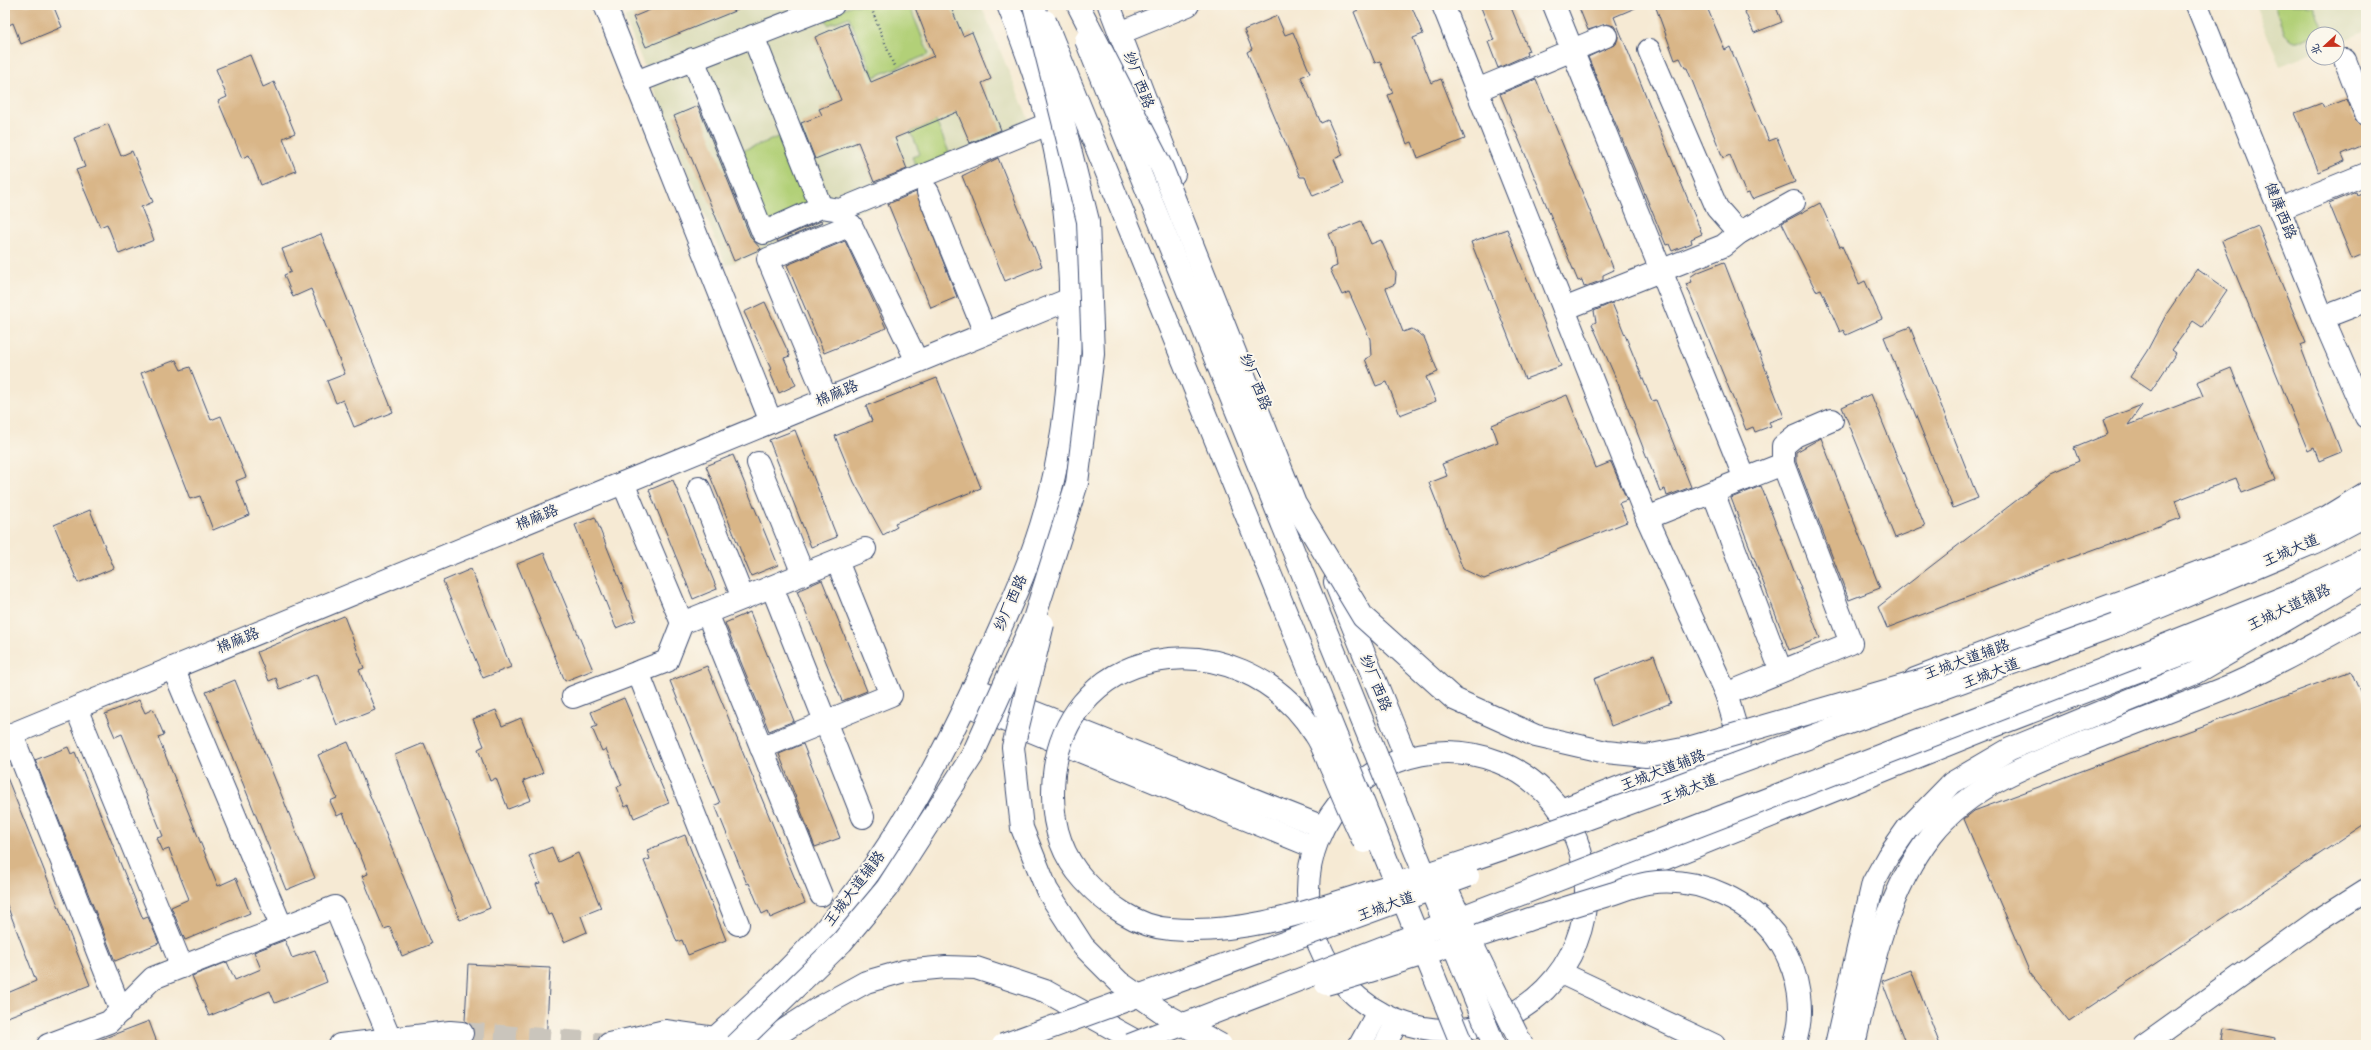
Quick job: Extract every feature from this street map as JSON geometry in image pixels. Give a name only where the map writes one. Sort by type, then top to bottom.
[{"type":"main road","points":[[605,5],[771,422]]},
{"type":"main road","points":[[636,82],[833,5]]},
{"type":"main road","name":"纱厂西路","points":[[969,696],[1028,563],[1045,513],[1056,468],[1067,374],[1070,299],[1063,211],[1056,159],[1048,124],[1021,37],[1008,5]]},
{"type":"main road","points":[[1034,5],[1088,221],[1094,354],[1077,483],[1013,747],[1022,828],[1047,890],[1083,946],[1119,982],[1168,1016],[1221,1045]]},
{"type":"main road","points":[[1039,5],[1462,1045]]},
{"type":"main road","points":[[1072,5],[1494,1045]]},
{"type":"main road","points":[[1078,5],[1162,168],[1295,504],[1363,617],[1454,698],[1536,736],[1606,752],[1646,756],[1688,748],[2116,625]]},
{"type":"main road","name":"纱厂西路","points":[[1109,5],[1202,248],[1406,757]]},
{"type":"main road","points":[[1120,33],[1188,5]]},
{"type":"main road","points":[[1443,5],[1647,518],[1726,694],[1740,741]]},
{"type":"main road","points":[[1554,5],[1745,479]]},
{"type":"main road","name":"健康西路","points":[[2196,5],[2323,318],[2366,417]]},
{"type":"main road","name":"健康西路","points":[[2212,5],[2335,313],[2366,383]]},
{"type":"main road","points":[[753,36],[821,207]]},
{"type":"main road","points":[[1477,90],[1606,36]]},
{"type":"main road","points":[[1649,50],[1717,208],[1739,233]]},
{"type":"main road","points":[[693,59],[764,233],[821,207],[840,210],[1048,124]]},
{"type":"main road","points":[[2345,60],[2366,114]]},
{"type":"main road","points":[[2292,204],[2366,174]]},
{"type":"main road","points":[[928,192],[985,334]]},
{"type":"main road","points":[[1564,309],[1723,246],[1739,233],[1794,202]]},
{"type":"main road","points":[[826,398],[768,259],[851,224],[917,361]]},
{"type":"main road","name":"棉麻路","points":[[8,736],[826,398],[1070,299]]},
{"type":"main road","points":[[2335,313],[2366,301]]},
{"type":"main road","points":[[1726,694],[1851,643],[1783,464],[1783,446],[1795,436],[1832,420]]},
{"type":"main road","points":[[758,463],[803,574]]},
{"type":"main road","points":[[1647,518],[1783,464]]},
{"type":"main road","points":[[573,697],[667,661],[682,623],[623,483]]},
{"type":"main road","points":[[736,1045],[842,942],[887,888],[968,762],[1034,619],[1077,483]]},
{"type":"main road","points":[[699,488],[743,598]]},
{"type":"main road","points":[[1713,492],[1781,671]]},
{"type":"main road","name":"王城大道辅路","points":[[1561,810],[1740,741],[1954,666],[2250,553],[2327,517],[2366,493]]},
{"type":"main road","name":"王城大道","points":[[1003,1045],[1415,896],[2116,625],[2315,542],[2366,515]]},
{"type":"main road","points":[[682,623],[865,549]]},
{"type":"main road","points":[[1130,1045],[1237,1005],[2145,653],[2295,593],[2366,558]]},
{"type":"main road","points":[[761,748],[891,695],[837,561]]},
{"type":"main road","points":[[1824,1045],[1846,959],[1861,911],[1873,883],[1888,856],[1907,829],[1952,783],[2010,749],[2193,674],[2366,572]]},
{"type":"main road","name":"王城大道辅路","points":[[1587,890],[1981,731],[2240,632],[2366,572]]},
{"type":"main road","points":[[1306,581],[1472,944],[1522,1045]]},
{"type":"main road","points":[[772,587],[863,817]]},
{"type":"main road","points":[[707,613],[821,895]]},
{"type":"main road","points":[[1854,1045],[1866,993],[1890,909],[1932,835],[1963,802],[1999,779],[2047,758],[2233,684],[2366,615]]},
{"type":"main road","points":[[1457,1045],[1364,842],[1316,735],[1293,706],[1263,681],[1219,661],[1180,657],[1157,660],[1130,669],[1108,679],[1092,693],[1076,713],[1065,733],[1053,776],[1053,804],[1055,822],[1060,840],[1076,871],[1100,897],[1124,914],[1163,929],[1194,931],[1234,928],[1276,922],[1472,861],[2116,625]]},
{"type":"main road","points":[[173,668],[282,928]]},
{"type":"main road","points":[[638,672],[738,924]]},
{"type":"main road","points":[[969,696],[1319,837]]},
{"type":"main road","name":"王城大道辅路","points":[[711,1041],[767,991],[808,950],[850,900],[887,846],[929,778],[969,696]]},
{"type":"main road","points":[[76,708],[182,967]]},
{"type":"main road","points":[[8,736],[121,1010]]},
{"type":"main road","points":[[1449,751],[1492,758],[1530,779],[1561,810],[1580,848],[1587,890],[1580,933],[1561,973],[1536,1000],[1498,1021],[1469,1029],[1433,1030],[1397,1022],[1378,1012],[1341,982],[1317,941],[1308,894],[1319,837],[1344,796],[1372,773],[1406,757],[1449,751]]},
{"type":"main road","points":[[1237,1005],[1321,985],[1398,964],[1558,910],[1649,883],[1678,883],[1708,888],[1740,903],[1758,916],[1778,939],[1791,960],[1797,977],[1800,1002],[1799,1033],[1794,1045]]},
{"type":"main road","points":[[1836,1045],[1873,883]]},
{"type":"main road","points":[[2144,1045],[2317,921],[2366,890]]},
{"type":"main road","points":[[48,1045],[109,1022],[153,978],[335,907],[390,1039]]},
{"type":"main road","points":[[761,1045],[817,1009],[866,982],[904,971],[946,967],[976,968],[1045,991],[1143,1045]]},
{"type":"main road","points":[[1561,973],[1714,1045]]},
{"type":"main road","points":[[1360,1045],[1378,1012]]},
{"type":"main road","points":[[1385,1045],[1397,1022]]},
{"type":"main road","points":[[609,1044],[666,1030],[711,1041]]},
{"type":"main road","points":[[340,1045],[450,1032],[462,1033]]},
{"type":"path","points":[[870,5],[894,66]]},
{"type":"shaded area","points":[[652,5],[981,5],[1037,139],[726,266],[624,17]]},
{"type":"shaded area","points":[[2255,5],[2366,5],[2366,31],[2345,40],[2345,26],[2305,26],[2305,56],[2280,66]]},
{"type":"green space","points":[[852,5],[909,5],[929,54],[874,77],[849,17],[828,25],[825,16]]},
{"type":"green space","points":[[2274,5],[2313,5],[2322,26],[2305,26],[2305,38],[2299,41],[2292,41],[2285,34]]},
{"type":"green space","points":[[936,121],[951,157],[918,171],[912,157],[920,154],[911,132]]},
{"type":"green space","points":[[784,135],[813,206],[767,225],[737,153]]},
{"type":"building","points":[[5,5],[53,5],[62,27],[21,44],[13,23],[5,27]]},
{"type":"building","points":[[662,5],[747,6],[646,47],[633,17]]},
{"type":"building","points":[[914,5],[950,5],[963,36],[972,32],[991,79],[982,83],[1001,130],[970,143],[957,112],[895,138],[907,169],[874,182],[858,142],[815,159],[801,123],[822,115],[819,109],[841,100],[815,37],[847,23],[871,82],[934,56]]},
{"type":"building","points":[[1356,5],[1411,5],[1423,34],[1413,38],[1431,83],[1441,79],[1465,139],[1418,158],[1412,142],[1407,144],[1388,95],[1393,93],[1380,61],[1375,63],[1354,12],[1358,10]]},
{"type":"building","points":[[1480,5],[1510,5],[1529,51],[1526,52],[1527,55],[1498,68],[1488,42],[1494,40]]},
{"type":"building","points":[[1578,5],[1642,5],[1614,17],[1702,234],[1691,239],[1692,243],[1672,251],[1669,244],[1666,245],[1588,57],[1616,44],[1618,32],[1614,26],[1607,24],[1588,30]]},
{"type":"building","points":[[1655,5],[1706,5],[1725,50],[1730,47],[1769,141],[1777,138],[1795,182],[1752,199],[1749,193],[1746,194],[1730,155],[1723,158],[1687,68],[1685,68],[1680,58],[1675,60]]},
{"type":"building","points":[[1742,5],[1775,5],[1782,22],[1754,33]]},
{"type":"building","points":[[1277,16],[1285,35],[1293,32],[1310,73],[1301,77],[1321,123],[1328,120],[1343,155],[1334,159],[1344,183],[1313,196],[1305,177],[1300,177],[1247,52],[1252,49],[1244,30]]},
{"type":"building","points":[[250,55],[263,87],[274,82],[295,133],[283,138],[296,171],[261,185],[249,155],[242,158],[218,101],[227,97],[216,69]]},
{"type":"building","points":[[1536,79],[1614,270],[1603,275],[1603,280],[1584,287],[1582,280],[1578,281],[1500,94]]},
{"type":"building","points":[[2347,99],[2355,119],[2359,124],[2366,126],[2366,144],[2342,154],[2345,161],[2319,172],[2295,113],[2322,103],[2324,108]]},
{"type":"building","points":[[698,106],[751,238],[761,249],[734,261],[674,116]]},
{"type":"building","points":[[108,124],[121,156],[132,151],[153,202],[141,207],[154,240],[119,254],[107,224],[100,227],[76,170],[85,167],[74,138]]},
{"type":"building","points":[[998,158],[1042,266],[1005,281],[962,176]]},
{"type":"building","points":[[2366,191],[2366,253],[2352,259],[2329,203],[2356,192],[2357,195]]},
{"type":"building","points":[[916,192],[957,297],[931,308],[888,204]]},
{"type":"building","points":[[1820,203],[1859,284],[1865,281],[1882,319],[1846,335],[1843,330],[1840,332],[1821,289],[1816,291],[1782,223]]},
{"type":"building","points":[[821,221],[822,223],[778,242],[777,240]]},
{"type":"building","points":[[1361,221],[1371,244],[1381,240],[1396,274],[1395,284],[1386,288],[1403,332],[1412,329],[1424,337],[1438,372],[1426,377],[1436,401],[1400,415],[1387,382],[1376,386],[1365,359],[1371,356],[1370,339],[1349,292],[1342,295],[1330,269],[1337,266],[1334,248],[1329,234]]},
{"type":"building","points":[[2258,226],[2306,343],[2300,345],[2341,452],[2319,461],[2314,448],[2308,451],[2222,241]]},
{"type":"building","points":[[1507,229],[1561,366],[1525,379],[1471,242]]},
{"type":"building","points":[[321,234],[393,412],[354,427],[343,400],[336,403],[327,381],[345,374],[311,289],[293,297],[284,275],[291,272],[282,249]]},
{"type":"building","points":[[845,241],[886,328],[824,353],[787,265]]},
{"type":"building","points":[[1724,262],[1784,417],[1769,422],[1771,426],[1755,432],[1753,427],[1746,430],[1686,284],[1692,282],[1690,277],[1696,273]]},
{"type":"building","points":[[2197,269],[2227,290],[2202,327],[2193,321],[2172,350],[2176,353],[2151,391],[2130,377],[2147,351],[2167,313]]},
{"type":"building","points":[[765,302],[790,356],[784,358],[796,385],[779,393],[769,370],[771,369],[744,312]]},
{"type":"building","points":[[1612,303],[1652,401],[1656,400],[1691,487],[1667,496],[1665,489],[1660,491],[1617,381],[1592,324],[1596,322],[1594,311]]},
{"type":"building","points":[[1910,327],[1978,498],[1953,508],[1884,337]]},
{"type":"building","points":[[176,360],[181,370],[190,367],[211,420],[221,416],[246,477],[236,481],[249,515],[213,530],[200,496],[190,499],[141,373]]},
{"type":"building","points":[[2231,368],[2276,480],[2242,493],[2236,478],[2175,501],[2181,518],[2062,561],[1887,628],[1878,607],[2052,473],[2079,461],[2074,448],[2108,434],[2103,420],[2142,405],[2128,425],[2203,396],[2197,382]]},
{"type":"building","points":[[937,378],[981,488],[895,523],[897,527],[883,535],[854,482],[835,436],[872,421],[866,406]]},
{"type":"building","points":[[1871,394],[1925,526],[1895,538],[1842,407]]},
{"type":"building","points":[[1567,395],[1596,468],[1611,462],[1627,500],[1619,503],[1627,522],[1484,579],[1463,569],[1429,483],[1447,476],[1442,464],[1498,442],[1492,425]]},
{"type":"building","points":[[795,430],[837,537],[811,547],[769,440]]},
{"type":"building","points":[[1821,438],[1880,588],[1849,600],[1796,462],[1796,452]]},
{"type":"building","points":[[733,455],[778,565],[751,576],[706,466]]},
{"type":"building","points":[[673,480],[717,589],[693,599],[649,490]]},
{"type":"building","points":[[1761,486],[1820,638],[1789,650],[1731,498]]},
{"type":"building","points":[[90,510],[114,568],[78,583],[54,525]]},
{"type":"building","points":[[595,517],[636,620],[616,628],[575,525]]},
{"type":"building","points":[[544,553],[593,670],[565,681],[517,564]]},
{"type":"building","points":[[471,569],[511,667],[483,678],[443,581]]},
{"type":"building","points":[[822,580],[867,691],[842,701],[797,591]]},
{"type":"building","points":[[750,612],[794,721],[769,731],[725,623]]},
{"type":"building","points":[[344,616],[364,668],[359,670],[375,710],[337,725],[317,674],[280,689],[276,678],[269,681],[257,652]]},
{"type":"building","points":[[1654,655],[1671,703],[1611,726],[1594,679]]},
{"type":"building","points":[[707,666],[805,903],[770,918],[768,911],[762,914],[749,883],[747,884],[715,805],[720,803],[670,681]]},
{"type":"building","points":[[2351,671],[2366,706],[2366,823],[2069,1021],[2030,973],[1964,819],[1974,811]]},
{"type":"building","points":[[235,680],[315,878],[286,890],[206,692]]},
{"type":"building","points":[[624,698],[669,803],[634,818],[629,805],[625,807],[617,787],[622,785],[606,749],[602,751],[592,728],[597,726],[591,712]]},
{"type":"building","points":[[139,700],[145,713],[153,709],[164,735],[158,737],[218,886],[236,878],[250,913],[185,940],[171,907],[189,899],[169,849],[163,851],[157,838],[163,836],[122,734],[115,737],[105,714]]},
{"type":"building","points":[[496,710],[502,726],[521,718],[543,773],[523,781],[531,800],[508,809],[496,778],[490,781],[478,749],[484,746],[473,719]]},
{"type":"building","points":[[348,742],[431,944],[402,956],[390,927],[384,929],[378,915],[362,876],[368,874],[343,813],[337,816],[330,801],[337,798],[318,755]]},
{"type":"building","points":[[424,743],[490,908],[460,920],[395,755]]},
{"type":"building","points":[[803,744],[840,838],[815,847],[779,754]]},
{"type":"building","points":[[68,747],[71,754],[75,752],[143,919],[148,917],[159,943],[115,961],[35,760]]},
{"type":"building","points":[[6,775],[90,985],[5,1018],[5,994],[36,981],[5,900]]},
{"type":"building","points":[[685,835],[726,940],[688,955],[682,940],[677,942],[644,861],[650,859],[647,850]]},
{"type":"building","points":[[552,847],[558,862],[578,853],[601,908],[581,916],[587,932],[564,942],[552,914],[548,915],[536,884],[540,883],[529,856]]},
{"type":"building","points":[[285,940],[292,958],[315,950],[327,982],[275,1003],[270,991],[209,1016],[192,976],[227,962],[235,980],[261,969],[254,952]]},
{"type":"building","points":[[468,964],[550,968],[546,1045],[464,1045],[472,1040],[474,1034],[473,1027],[465,1021]]},
{"type":"building","points":[[1911,970],[1940,1045],[1906,1045],[1882,981]]},
{"type":"building","points":[[149,1021],[158,1045],[89,1045],[89,1044]]},
{"type":"building","points":[[2224,1028],[2275,1038],[2274,1045],[2221,1045]]},
{"type":"tunnel","points":[[462,1033],[609,1044]]}]
